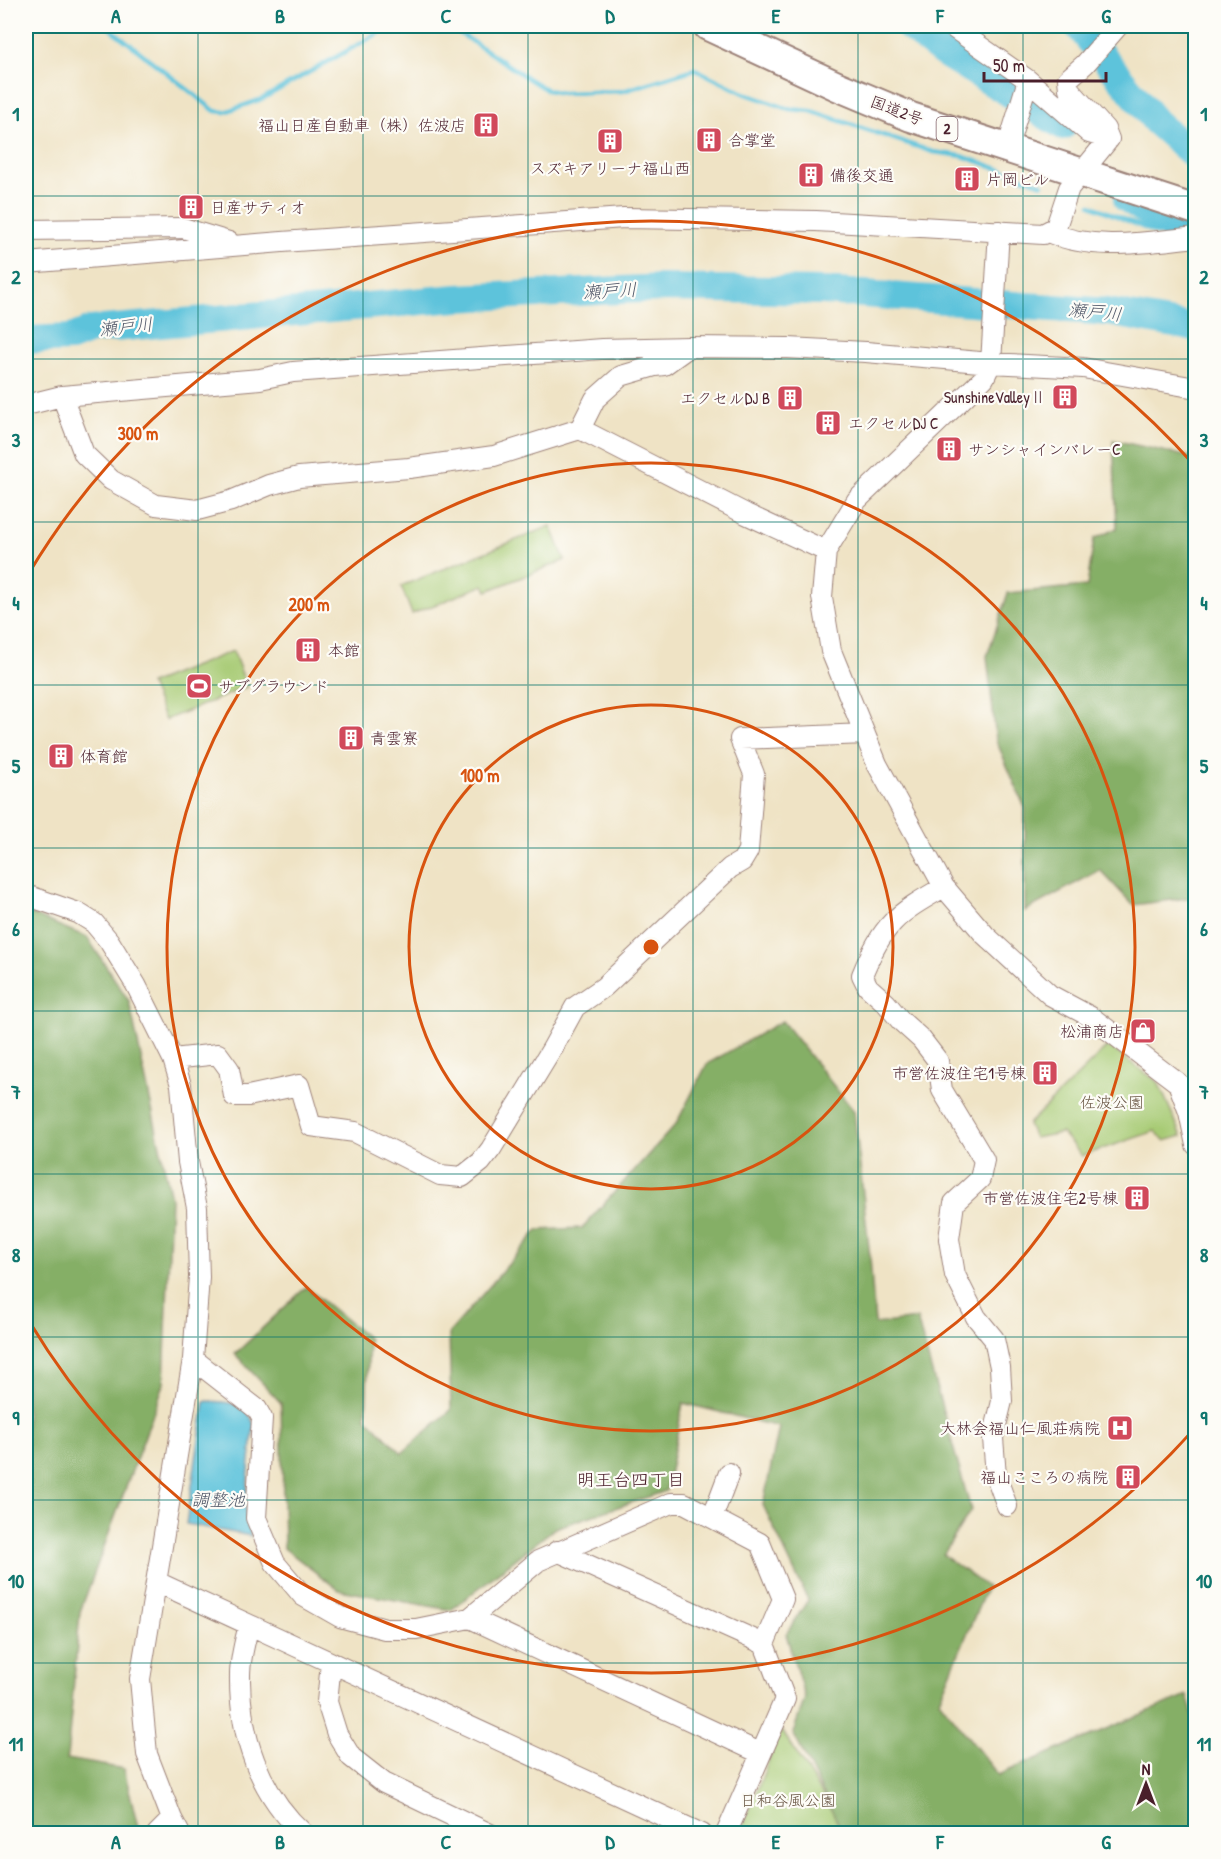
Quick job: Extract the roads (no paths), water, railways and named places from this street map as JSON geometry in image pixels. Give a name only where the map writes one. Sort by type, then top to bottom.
[{"type":"highway","name":"国道2号","points":[[708,26],[837,86],[911,117],[1012,131]]},
{"type":"highway","name":"国道2号","points":[[752,26],[919,100],[1196,190]]},
{"type":"highway","name":"国道2号","points":[[1095,157],[1196,210]]},
{"type":"street","points":[[951,26],[1089,133],[1095,157]]},
{"type":"street","points":[[26,262],[624,218],[816,221],[999,239],[1048,232],[1056,227],[1070,188],[1095,157],[1105,129],[1069,89],[1068,79],[1113,33]]},
{"type":"street","points":[[1012,131],[1027,84]]},
{"type":"street","points":[[26,230],[183,228],[241,246]]},
{"type":"street","points":[[1048,232],[1063,239],[1120,245],[1196,237]]},
{"type":"street","points":[[999,239],[991,359],[984,378],[857,501],[826,551],[822,597],[831,651],[877,764],[944,887],[985,935],[1050,995],[1091,1017],[1178,1083],[1189,1112],[1196,1145]]},
{"type":"street","points":[[580,429],[595,399],[621,376],[664,365],[688,347]]},
{"type":"street","points":[[26,405],[62,396],[260,380],[294,372],[590,350],[688,347],[866,352],[991,359],[1083,368],[1196,388]]},
{"type":"street","points":[[62,396],[84,454],[111,480],[156,505],[197,510],[231,501],[269,485],[300,477],[409,468],[494,456],[580,429],[746,514],[826,551]]},
{"type":"street","points":[[174,1059],[218,1054],[230,1069],[234,1096],[248,1096],[299,1085],[311,1126],[355,1132],[440,1175],[462,1177],[481,1162],[491,1149],[575,1007],[604,987],[730,868],[742,861],[748,851],[754,774],[740,738],[865,734]]},
{"type":"street","points":[[944,887],[912,905],[892,920],[874,947],[862,975],[868,987],[921,1039],[938,1061],[942,1090],[984,1160],[980,1179],[954,1203],[949,1239],[955,1275],[976,1317],[994,1339],[1000,1367],[1002,1401],[993,1438],[996,1476],[1007,1506]]},
{"type":"street","points":[[26,896],[78,913],[94,923],[109,941],[136,985],[174,1059],[181,1085],[188,1162],[198,1208],[199,1277],[193,1359],[140,1679],[147,1754],[176,1826],[157,1833]]},
{"type":"street","points":[[193,1359],[257,1409],[262,1418],[256,1518],[275,1563],[303,1596],[340,1617],[385,1629],[416,1629],[470,1618],[538,1561],[671,1503],[684,1503],[760,1543],[783,1599],[764,1644],[785,1700],[726,1833]]},
{"type":"street","points":[[712,1518],[729,1473]]},
{"type":"street","points":[[557,1551],[764,1644]]},
{"type":"street","points":[[157,1582],[702,1833]]},
{"type":"street","points":[[470,1618],[760,1753]]},
{"type":"street","points":[[249,1625],[240,1674],[243,1726],[260,1778],[292,1822],[304,1833]]},
{"type":"street","points":[[331,1663],[327,1702],[337,1734],[351,1757],[384,1783],[481,1832]]},
{"type":"water","name":"調整池","points":[[205,1401],[228,1402],[240,1406],[246,1410],[254,1424],[245,1508],[251,1536],[186,1524]]},
{"type":"waterway","points":[[107,26],[215,111],[225,112],[262,99],[391,26]]},
{"type":"waterway","points":[[449,26],[547,90],[562,93],[623,91],[695,69],[746,94],[789,109],[811,111],[933,152],[962,156],[1042,184]]},
{"type":"waterway","points":[[908,26],[943,53],[1063,126]]},
{"type":"waterway","points":[[1078,26],[1156,122],[1196,157]]},
{"type":"waterway","points":[[1127,199],[1196,243]]},
{"type":"waterway","points":[[1091,205],[1158,234]]},
{"type":"waterway","name":"瀬戸川","points":[[26,340],[71,338],[91,330],[457,298],[663,288],[823,291],[1108,312],[1196,328]]},
{"type":"place","name":"福山日産自動車（株）佐波店","points":[[486,125]]},
{"type":"place","name":"合掌堂","points":[[709,140]]},
{"type":"place","name":"スズキアリーナ福山西","points":[[610,141]]},
{"type":"place","name":"備後交通","points":[[811,175]]},
{"type":"place","name":"片岡ビル","points":[[967,179]]},
{"type":"place","name":"日産サティオ","points":[[191,207]]},
{"type":"place","name":"SunshineValleyⅡ","points":[[1065,397]]},
{"type":"place","name":"エクセルDJ B","points":[[790,398]]},
{"type":"place","name":"エクセルDJ C","points":[[828,423]]},
{"type":"place","name":"サンシャインバレーC","points":[[949,449]]},
{"type":"place","name":"本館","points":[[308,650]]},
{"type":"place","name":"サブグラウンド","points":[[199,686]]},
{"type":"place","name":"青雲寮","points":[[351,738]]},
{"type":"place","name":"体育館","points":[[61,756]]},
{"type":"place","name":"松浦商店","points":[[1143,1031]]},
{"type":"place","name":"市営佐波住宅1号棟","points":[[1045,1073]]},
{"type":"place","name":"市営佐波住宅2号棟","points":[[1137,1198]]},
{"type":"place","name":"大林会福山仁風荘病院","points":[[1120,1428]]},
{"type":"place","name":"福山こころの病院","points":[[1128,1477]]},
{"type":"district","name":"明王台四丁目","points":[[631,1480]]},
{"type":"park label","name":"佐波公園","points":[[1112,1102]]},
{"type":"park label","name":"日和谷風公園","points":[[788,1800]]}]
